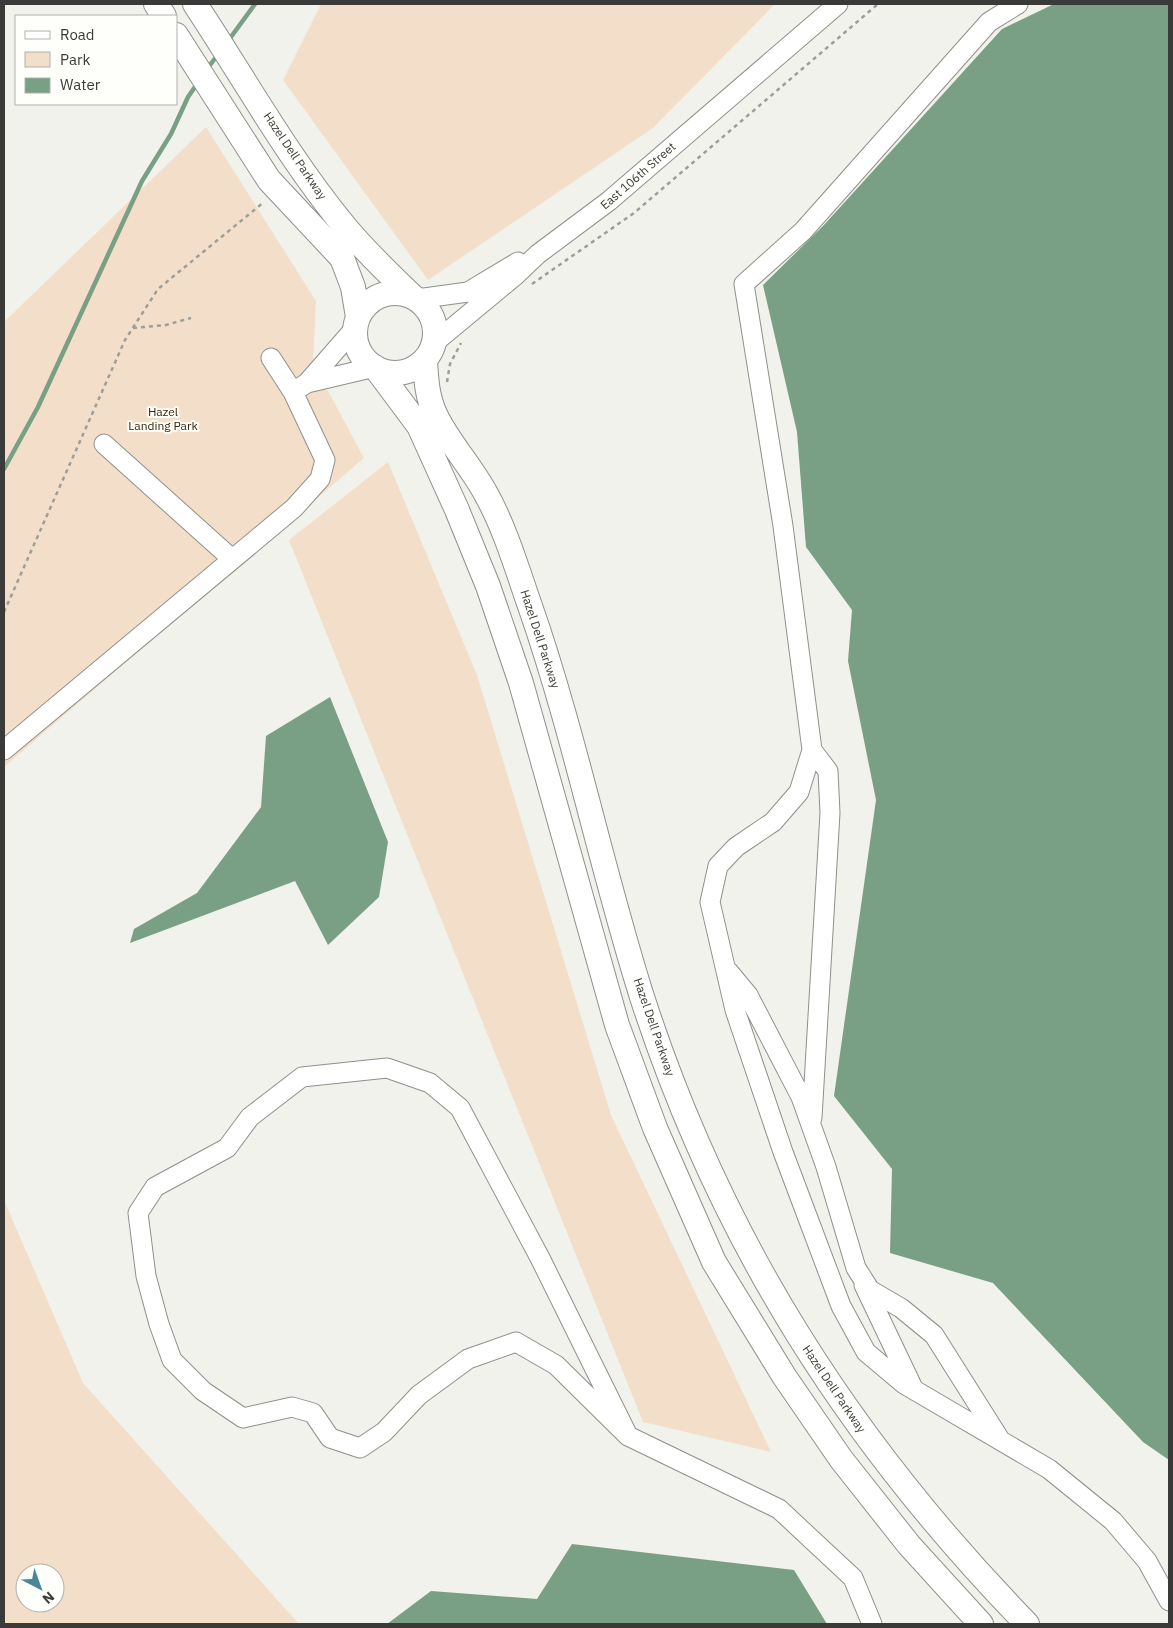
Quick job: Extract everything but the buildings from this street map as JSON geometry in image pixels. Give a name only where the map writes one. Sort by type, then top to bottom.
[{"type":"main road","points":[[156,4],[163,15]]},
{"type":"main road","name":"Hazel Dell Parkway","points":[[200,12],[293,157],[325,201],[346,228],[414,298]]},
{"type":"main road","points":[[181,42],[269,180],[342,258],[353,287],[357,322],[355,337],[361,354],[374,367],[419,426],[457,510],[488,586],[520,683],[616,1025],[655,1128],[714,1262],[784,1376],[836,1452],[909,1545],[981,1624]]},
{"type":"main road","points":[[357,322],[363,309],[376,298],[394,293],[414,298],[430,314],[435,333],[429,352],[414,368],[401,373],[387,372],[374,367]]},
{"type":"main road","name":"Hazel Dell Parkway","points":[[429,352],[429,399],[436,417],[486,494],[529,602],[557,690],[642,995],[699,1148],[762,1276],[836,1396],[919,1506],[963,1557],[1027,1624]]},
{"type":"street","name":"East 106th Street","points":[[429,352],[538,254],[609,201],[838,4]]},
{"type":"street","points":[[1018,4],[989,22],[803,231],[744,284],[783,526],[812,750],[799,792],[773,822],[736,847],[718,866],[710,902],[735,1010],[783,1152],[841,1306],[866,1352],[913,1390],[1049,1469],[1113,1521],[1147,1561],[1169,1601]]},
{"type":"street","points":[[414,298],[468,292],[513,264],[538,254]]},
{"type":"street","points":[[300,387],[357,322]]},
{"type":"street","points":[[4,750],[294,508],[320,479],[325,460],[300,387],[271,358]]},
{"type":"street","points":[[300,387],[374,367]]},
{"type":"street","points":[[104,444],[232,559]]},
{"type":"street","points":[[811,1126],[830,813],[828,771],[812,750]]},
{"type":"street","points":[[726,968],[748,995],[801,1097],[826,1167],[856,1268],[913,1390]]},
{"type":"street","points":[[628,1436],[540,1258],[460,1108],[430,1083],[387,1068],[302,1077],[250,1117],[227,1148],[155,1187],[138,1213],[146,1276],[159,1324],[172,1360],[203,1391],[244,1418],[292,1407],[313,1413],[330,1438],[360,1448],[384,1432],[419,1394],[468,1360],[516,1342],[556,1365],[628,1436],[779,1509],[854,1578],[880,1624]]},
{"type":"street","points":[[856,1268],[870,1290],[901,1308],[934,1336],[1001,1441]]},
{"type":"street","points":[[854,1578],[872,1624]]},
{"type":"path","points":[[528,287],[634,213],[878,4]]},
{"type":"path","points":[[4,612],[125,340],[158,288],[268,199]]},
{"type":"path","points":[[133,328],[166,325],[191,318]]},
{"type":"path","points":[[447,383],[450,364],[464,340]]},
{"type":"green space","points":[[321,4],[775,4],[653,128],[428,280],[283,80]]},
{"type":"green space","name":"Hazel Landing Park","points":[[206,127],[316,301],[313,363],[364,458],[4,767],[4,322]]},
{"type":"green space","points":[[388,462],[477,675],[611,1115],[771,1452],[643,1422],[289,540]]},
{"type":"green space","points":[[4,1200],[83,1383],[299,1624],[4,1624]]},
{"type":"water","points":[[1054,4],[1169,4],[1169,1460],[1143,1442],[993,1283],[890,1253],[892,1169],[834,1096],[876,800],[848,661],[852,610],[806,547],[797,432],[763,285],[823,226],[1002,29]]},
{"type":"water","points":[[330,697],[388,842],[379,897],[328,945],[295,881],[130,943],[134,929],[197,893],[261,807],[266,736]]},
{"type":"water","points":[[572,1544],[794,1570],[827,1624],[387,1624],[431,1591],[537,1599]]},
{"type":"waterway","points":[[228,41],[255,4]]},
{"type":"waterway","points":[[207,69],[219,53]]},
{"type":"waterway","points":[[4,469],[38,407],[142,181],[171,134],[188,97],[197,84]]}]
